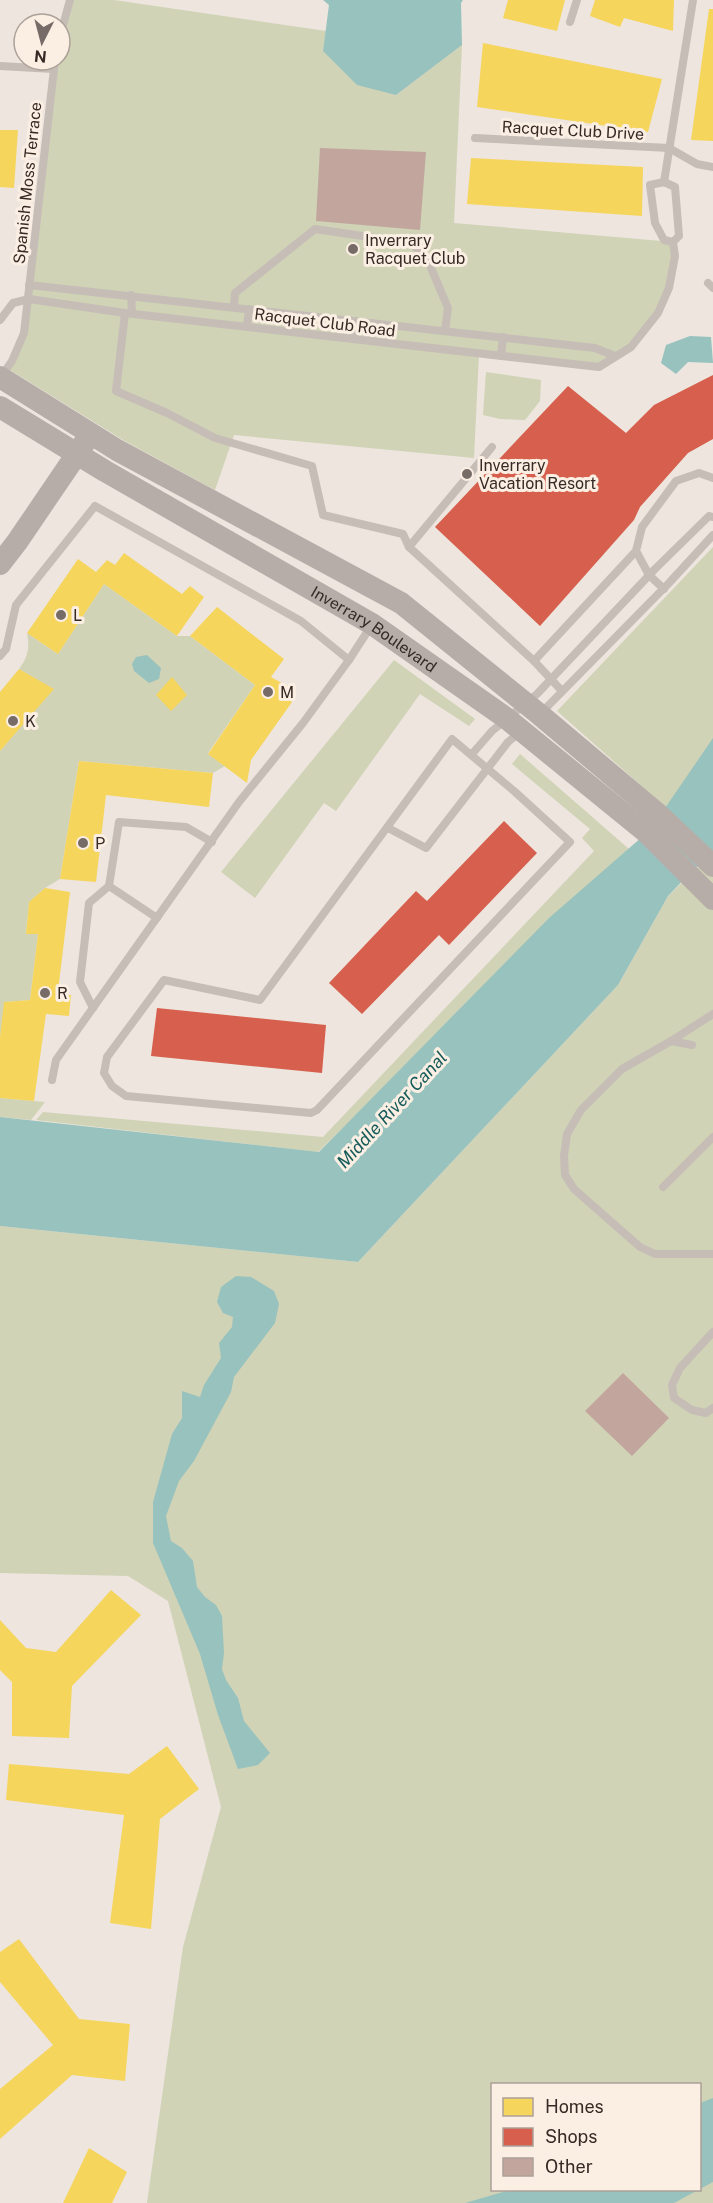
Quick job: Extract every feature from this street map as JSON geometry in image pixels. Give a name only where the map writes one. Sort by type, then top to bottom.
[{"type":"street","name":"Inverrary Boulevard","points":[[0,378],[117,450],[401,603],[525,719],[652,824],[711,864]]},
{"type":"street","name":"Inverrary Boulevard","points":[[0,407],[372,624],[525,719]]},
{"type":"street","points":[[0,564],[78,454],[90,432]]},
{"type":"street","name":"Inverrary Boulevard","points":[[652,824],[694,879],[713,899]]},
{"type":"lane","points":[[570,22],[576,0]]},
{"type":"lane","points":[[673,242],[664,240],[655,224],[650,185],[664,182],[693,0]]},
{"type":"lane","name":"Spanish Moss Terrace","points":[[0,378],[12,361],[24,333],[30,299],[29,285],[53,72]]},
{"type":"lane","name":"Racquet Club Drive","points":[[475,138],[669,148]]},
{"type":"lane","points":[[669,148],[697,165],[713,167]]},
{"type":"lane","name":"Racquet Club Road","points":[[30,299],[128,313],[598,367],[631,347],[658,313],[669,288],[675,256],[673,242],[679,236],[675,187],[664,182]]},
{"type":"lane","points":[[234,307],[235,293],[315,230],[410,243],[426,256],[448,308],[445,331]]},
{"type":"lane","name":"Racquet Club Road","points":[[29,285],[595,348],[615,356]]},
{"type":"lane","points":[[131,295],[116,391],[167,413],[215,438],[312,466],[323,515],[403,534],[409,547],[534,662],[562,691]]},
{"type":"lane","points":[[0,320],[13,303],[30,299]]},
{"type":"lane","points":[[247,326],[249,309]]},
{"type":"lane","points":[[354,339],[355,321]]},
{"type":"lane","points":[[501,356],[503,337]]},
{"type":"lane","points":[[409,547],[492,447]]},
{"type":"lane","points":[[534,662],[636,551],[642,527],[676,481],[699,473],[713,478]]},
{"type":"lane","points":[[0,656],[6,649],[16,605],[95,507],[301,621],[349,660]]},
{"type":"lane","points":[[388,828],[426,848],[508,742],[551,679],[709,516],[713,517]]},
{"type":"lane","points":[[472,754],[562,691],[713,535]]},
{"type":"lane","points":[[636,551],[650,575],[663,589]]},
{"type":"lane","points":[[52,1080],[56,1060],[239,802],[303,723],[372,624]]},
{"type":"lane","points":[[591,637],[604,648]]},
{"type":"lane","points":[[452,739],[472,754],[570,842],[317,1110],[311,1113],[255,1109],[126,1095],[112,1086],[104,1073],[107,1057],[164,980],[260,1000],[452,739]]},
{"type":"lane","points":[[93,1008],[80,982],[89,903],[109,886],[119,822],[186,826],[212,842]]},
{"type":"lane","points":[[109,886],[157,918]]},
{"type":"lane","points":[[713,1014],[622,1069],[581,1110],[567,1134],[564,1156],[565,1175],[574,1189],[640,1247],[655,1254],[713,1254]]},
{"type":"lane","points":[[671,1041],[692,1045]]},
{"type":"lane","points":[[663,1187],[713,1137]]},
{"type":"lane","points":[[713,1332],[680,1368],[672,1385],[674,1398],[692,1410],[706,1413],[713,1408]]},
{"type":"green space","name":"Inverrary Racquet Club","points":[[70,0],[114,0],[326,31],[323,51],[396,95],[462,45],[454,223],[673,242],[675,256],[658,313],[631,347],[599,367],[479,354],[474,458],[234,435],[215,490],[123,440],[7,368],[24,333],[54,72],[72,72],[72,12],[67,12]]},
{"type":"green space","points":[[486,372],[541,380],[540,401],[525,420],[500,419],[483,415]]},
{"type":"green space","points":[[713,547],[713,743],[671,812],[557,711]]},
{"type":"green space","points":[[104,584],[177,636],[190,636],[255,685],[208,753],[225,766],[213,773],[79,761],[60,879],[29,902],[26,934],[38,934],[30,1000],[5,1002],[0,1037],[0,751],[53,689],[19,669],[28,652],[27,633],[58,654]]},
{"type":"green space","points":[[394,660],[475,719],[469,726],[420,694],[336,811],[324,803],[255,898],[221,872]]},
{"type":"green space","points":[[520,754],[629,849],[318,1152],[36,1120],[43,1112],[323,1137],[594,851],[582,838],[590,829],[512,764]]},
{"type":"green space","points":[[713,853],[713,2203],[147,2203],[183,1947],[221,1807],[168,1601],[128,1576],[0,1573],[0,1226],[358,1262],[618,985],[668,896]]},
{"type":"green space","points":[[0,1098],[45,1102],[31,1120],[0,1117]]},
{"type":"water","points":[[323,0],[463,0],[461,3],[462,45],[396,95],[357,85],[323,51],[329,5]]},
{"type":"water","points":[[690,336],[711,337],[713,363],[688,362],[676,374],[661,363],[666,345]]},
{"type":"water","points":[[147,655],[161,668],[159,679],[149,683],[134,671],[132,664],[136,657]]},
{"type":"water","name":"Middle River Canal","points":[[713,738],[713,853],[668,896],[618,985],[358,1262],[0,1226],[0,1117],[319,1152],[549,918],[650,830]]},
{"type":"water","points":[[236,1276],[251,1277],[274,1291],[279,1304],[275,1323],[234,1377],[231,1392],[194,1461],[179,1481],[166,1516],[171,1541],[182,1548],[193,1561],[197,1587],[216,1605],[222,1616],[224,1653],[222,1669],[226,1680],[238,1698],[244,1721],[270,1753],[258,1765],[238,1769],[218,1715],[200,1654],[153,1543],[153,1502],[172,1434],[182,1418],[182,1391],[200,1397],[204,1385],[221,1358],[219,1343],[232,1327],[233,1317],[223,1313],[217,1302],[221,1287]]},
{"type":"water","points":[[713,2098],[713,2182],[701,2188],[701,2103]]},
{"type":"water","points":[[507,2191],[696,2191],[674,2203],[465,2203]]},
{"type":"building: Homes","points":[[508,0],[565,0],[557,31],[503,18]]},
{"type":"building: Homes","points":[[595,0],[674,0],[673,31],[624,18],[620,27],[590,16]]},
{"type":"building: Homes","points":[[709,9],[713,9],[713,141],[691,140]]},
{"type":"building: Homes","points":[[483,43],[662,79],[648,132],[477,107]]},
{"type":"building: Homes","points":[[0,130],[18,130],[14,188],[0,187]]},
{"type":"building: Homes","points":[[471,158],[643,167],[642,216],[467,204]]},
{"type":"building: Homes","name":"L","points":[[124,553],[182,594],[190,586],[204,597],[177,636],[104,584],[58,654],[27,633],[78,559],[96,572],[107,560],[115,565]]},
{"type":"building: Homes","name":"M","points":[[217,607],[284,659],[271,677],[289,687],[283,696],[292,702],[251,760],[247,783],[208,754],[255,685],[190,636]]},
{"type":"building: Homes","name":"K","points":[[19,669],[54,689],[0,751],[0,692]]},
{"type":"building: Homes","points":[[172,677],[187,695],[171,711],[156,695]]},
{"type":"building: Homes","name":"P","points":[[79,761],[213,773],[209,807],[106,795],[96,882],[60,879]]},
{"type":"building: Homes","name":"R","points":[[45,888],[70,892],[58,991],[58,995],[71,995],[69,1016],[46,1014],[34,1101],[0,1098],[0,1037],[4,1002],[30,1000],[38,934],[26,934],[29,902]]},
{"type":"building: Homes","points":[[111,1590],[141,1615],[72,1686],[69,1738],[12,1736],[12,1682],[0,1670],[0,1620],[26,1648],[56,1652]]},
{"type":"building: Homes","points":[[167,1746],[199,1789],[160,1819],[151,1929],[110,1923],[124,1815],[6,1800],[9,1764],[129,1774]]},
{"type":"building: Homes","points":[[19,1939],[79,2019],[130,2024],[125,2081],[72,2075],[0,2139],[0,2089],[53,2045],[0,1982],[0,1952]]},
{"type":"building: Homes","points":[[89,2148],[127,2172],[112,2203],[63,2203]]},
{"type":"building: Shops","points":[[713,375],[713,439],[688,453],[640,507],[634,520],[540,626],[435,527],[568,386],[626,433],[654,405]]},
{"type":"building: Shops","points":[[504,821],[537,853],[449,945],[439,935],[362,1014],[329,983],[416,891],[427,901]]},
{"type":"building: Shops","points":[[157,1008],[326,1025],[322,1073],[151,1056]]},
{"type":"building: Other","points":[[320,148],[426,152],[420,230],[316,221]]},
{"type":"building: Other","points":[[623,1373],[669,1418],[632,1456],[585,1411]]},
{"type":"place","name":"Inverrary Racquet Club","points":[[353,249]]},
{"type":"place","name":"Inverrary Vacation Resort","points":[[467,474]]},
{"type":"place","name":"L","points":[[61,615]]},
{"type":"place","name":"M","points":[[268,692]]},
{"type":"place","name":"K","points":[[13,721]]},
{"type":"place","name":"P","points":[[83,843]]},
{"type":"place","name":"R","points":[[45,993]]}]
